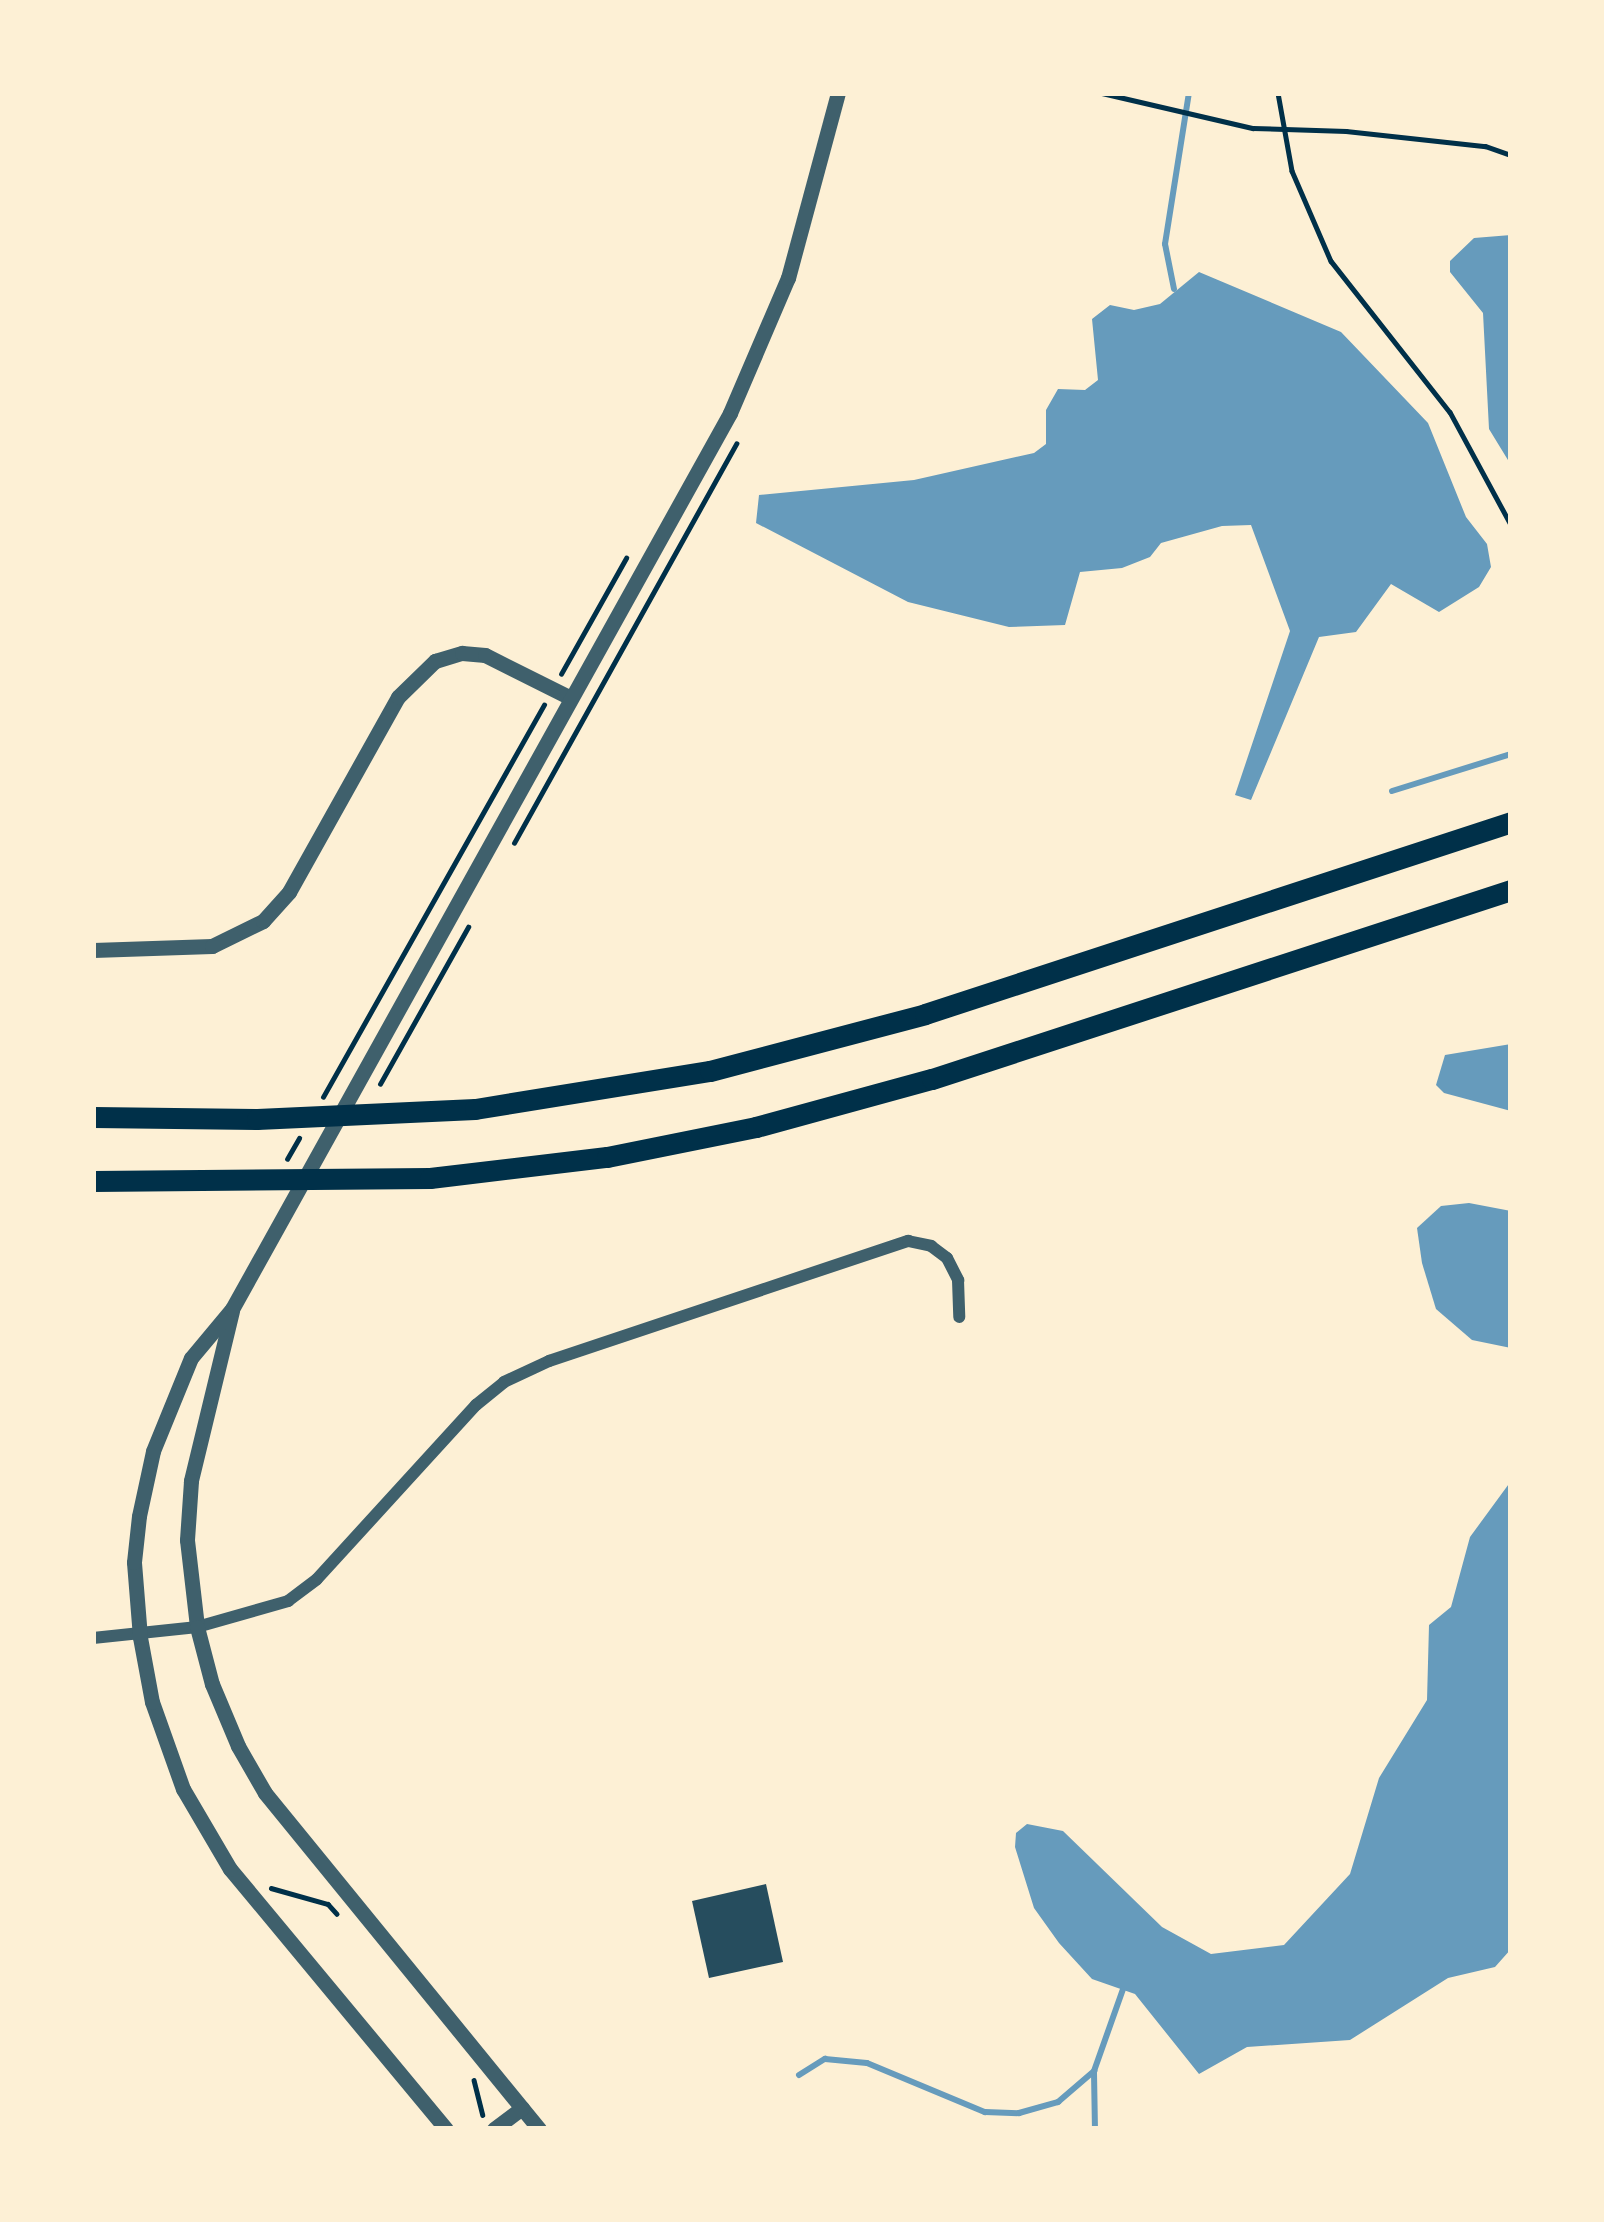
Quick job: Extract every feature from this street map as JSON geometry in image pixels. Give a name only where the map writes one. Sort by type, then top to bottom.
[{"type":"highway","points":[[93,1117],[257,1119],[455,1110],[710,1072],[925,1014],[1511,822]]},
{"type":"highway","points":[[93,1181],[430,1178],[607,1157],[734,1132],[932,1079],[1511,890]]},
{"type":"street","points":[[446,2129],[239,1880],[205,1833],[163,1742],[140,1636],[134,1562],[153,1451],[191,1358],[232,1309],[730,413],[775,314],[838,93]]},
{"type":"street","points":[[93,950],[212,946],[263,921],[289,892],[398,697],[435,661],[462,653],[485,655],[572,698]]},
{"type":"street","points":[[93,1638],[197,1627],[288,1601],[316,1579],[476,1405],[524,1371],[908,1241],[931,1246],[947,1258],[958,1280],[959,1316]]},
{"type":"street","points":[[232,1309],[190,1481],[188,1557],[197,1627],[229,1725],[265,1793],[539,2129]]},
{"type":"street","points":[[494,2129],[522,2108]]},
{"type":"path","points":[[1102,93],[1283,131],[1346,131],[1485,146],[1511,155]]},
{"type":"path","points":[[1278,93],[1304,208],[1330,261],[1450,412],[1511,525]]},
{"type":"path","points":[[346,1055],[632,548]]},
{"type":"path","points":[[511,849],[590,710]]},
{"type":"path","points":[[397,1054],[472,920]]},
{"type":"path","points":[[239,1880],[328,1904]]},
{"type":"water","points":[[1511,235],[1511,465],[1489,429],[1483,313],[1450,272],[1450,261],[1474,238]]},
{"type":"water","points":[[1199,272],[1341,332],[1428,423],[1466,517],[1487,544],[1491,567],[1479,587],[1439,612],[1391,584],[1356,632],[1319,637],[1251,800],[1235,795],[1290,631],[1251,525],[1222,526],[1161,543],[1150,557],[1122,568],[1080,572],[1065,625],[1009,627],[908,602],[756,523],[759,495],[914,480],[1034,453],[1046,444],[1046,410],[1058,389],[1085,390],[1098,380],[1092,319],[1110,305],[1134,310],[1160,304]]},
{"type":"water","points":[[1511,1044],[1511,1111],[1444,1093],[1436,1085],[1445,1055]]},
{"type":"water","points":[[1469,1203],[1511,1211],[1511,1348],[1472,1340],[1436,1309],[1422,1263],[1417,1228],[1441,1206]]},
{"type":"water","points":[[1511,1481],[1511,1949],[1495,1967],[1448,1978],[1350,2040],[1247,2047],[1199,2074],[1135,1994],[1092,1979],[1059,1943],[1034,1908],[1015,1847],[1016,1833],[1027,1824],[1063,1831],[1162,1927],[1211,1954],[1284,1945],[1350,1874],[1379,1778],[1427,1700],[1429,1625],[1451,1607],[1470,1537]]},
{"type":"building","points":[[766,1884],[783,1962],[709,1978],[692,1901]]},
{"type":"waterway","points":[[1174,289],[1165,244],[1189,93]]},
{"type":"waterway","points":[[1392,791],[1511,754]]},
{"type":"waterway","points":[[799,2075],[825,2059],[867,2063],[985,2112],[1019,2113],[1058,2102],[1094,2071],[1123,1989]]},
{"type":"waterway","points":[[1094,2073],[1095,2129]]}]
